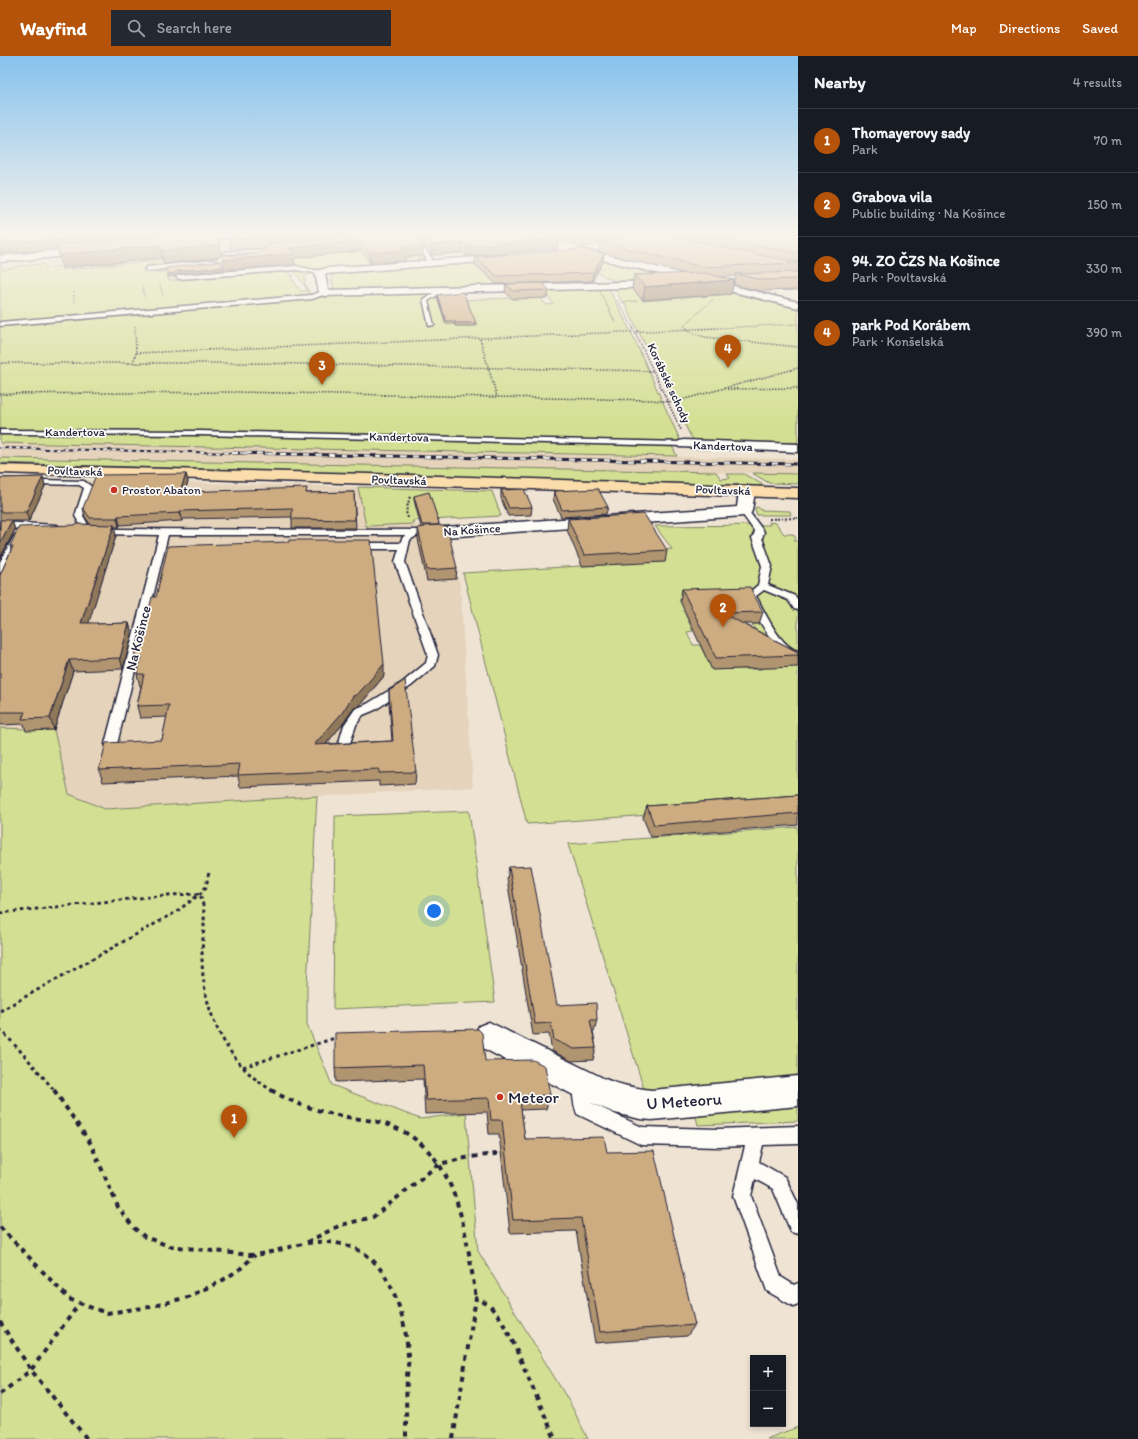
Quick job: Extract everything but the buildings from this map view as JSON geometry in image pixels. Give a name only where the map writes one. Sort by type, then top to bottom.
[{"type":"main road","name":"Povltavská","points":[[0,469],[798,493]]},
{"type":"street","points":[[767,298],[798,305]]},
{"type":"street","name":"Kandertova","points":[[684,444],[798,448]]},
{"type":"street","points":[[710,490],[746,517]]},
{"type":"street","points":[[746,517],[747,491]]},
{"type":"street","name":"Na Košince","points":[[444,532],[746,517]]},
{"type":"street","name":"U Meteoru","points":[[490,1036],[581,1082],[626,1102],[638,1105],[652,1105],[798,1091]]},
{"type":"lane","points":[[0,324],[306,298]]},
{"type":"lane","points":[[429,298],[425,300],[431,325]]},
{"type":"lane","name":"Kandertova","points":[[0,432],[208,433],[684,444]]},
{"type":"lane","points":[[0,481],[81,483],[88,488],[80,516],[88,532]]},
{"type":"lane","points":[[746,517],[760,532],[756,538],[767,566],[763,586],[751,595],[780,644],[793,654],[798,654]]},
{"type":"lane","name":"Na Košince","points":[[0,525],[88,532],[164,532],[294,537],[444,532]]},
{"type":"lane","points":[[0,571],[23,526]]},
{"type":"lane","name":"Na Košince","points":[[112,744],[164,532]]},
{"type":"lane","points":[[344,746],[350,725],[359,712],[385,699],[431,664],[433,655],[400,562],[406,539],[415,533]]},
{"type":"lane","points":[[344,546],[404,546]]},
{"type":"lane","points":[[763,586],[792,598],[798,607]]},
{"type":"lane","points":[[581,1082],[583,1108],[641,1136],[719,1138],[798,1135]]},
{"type":"lane","points":[[756,1137],[742,1196],[774,1284],[793,1296],[798,1293]]},
{"type":"lane","points":[[749,1168],[760,1171],[779,1183],[798,1225]]},
{"type":"path","name":"Korábské schody","points":[[616,298],[636,333],[668,401],[686,440],[684,444]]},
{"type":"path","points":[[714,298],[684,326],[687,330],[693,334],[705,337],[798,347]]},
{"type":"path","points":[[133,363],[136,353],[134,312]]},
{"type":"path","points":[[136,353],[636,333],[798,324]]},
{"type":"path","points":[[480,339],[490,368],[497,397]]},
{"type":"path","points":[[0,363],[260,364],[653,371]]},
{"type":"path","points":[[0,394],[234,392],[674,402],[798,368]]},
{"type":"path","points":[[722,389],[798,388]]},
{"type":"path","points":[[411,491],[406,512],[415,533]]},
{"type":"path","points":[[746,517],[798,518]]},
{"type":"path","points":[[0,1011],[176,912],[200,894],[206,887],[209,872]]},
{"type":"path","points":[[0,913],[166,895],[200,894]]},
{"type":"path","points":[[200,894],[205,911],[202,962],[205,990],[211,1014],[226,1046],[242,1067],[271,1092],[296,1104],[325,1113],[384,1122],[406,1132],[417,1140],[439,1164],[449,1180],[461,1216],[476,1298],[453,1439]]},
{"type":"path","points":[[0,1029],[14,1043],[67,1107],[91,1146],[120,1210],[133,1227],[146,1237],[162,1244],[184,1250],[255,1255],[306,1243],[326,1242],[346,1244],[362,1253],[379,1266],[390,1284],[400,1310],[408,1354],[406,1439]]},
{"type":"path","points":[[242,1067],[332,1039],[340,1039]]},
{"type":"path","points":[[306,1243],[341,1225],[373,1217],[439,1164],[470,1157],[509,1152]]},
{"type":"path","points":[[0,1227],[69,1299],[79,1304],[104,1312],[121,1312],[160,1306],[209,1288],[235,1273],[255,1255]]},
{"type":"path","points":[[476,1298],[489,1305],[500,1318],[512,1340],[555,1439]]},
{"type":"path","points":[[0,1394],[31,1370],[79,1304]]},
{"type":"path","points":[[0,1322],[31,1370],[87,1439]]},
{"type":"shaded area","points":[[0,443],[798,459],[798,474],[0,458]]},
{"type":"shaded area","points":[[0,478],[358,487],[366,526],[441,524],[460,584],[473,787],[105,809],[69,794],[54,730],[0,728]]},
{"type":"green space","points":[[0,298],[293,298],[0,323]]},
{"type":"green space","points":[[319,298],[458,298],[460,300],[540,298],[546,305],[554,304],[549,298],[613,298],[631,332],[681,442],[670,442],[677,456],[0,443],[0,326]]},
{"type":"green space","points":[[620,298],[640,298],[643,301],[689,298],[751,298],[798,308],[798,443],[696,441],[691,437],[624,302],[637,301],[622,302]]},
{"type":"green space","points":[[0,458],[716,472],[721,479],[730,478],[727,474],[744,474],[765,486],[0,463]]},
{"type":"green space","points":[[752,473],[798,474],[798,484],[769,483]]},
{"type":"green space","points":[[358,487],[492,491],[501,516],[412,521],[414,524],[366,526]]},
{"type":"green space","points":[[758,507],[761,510],[790,511],[791,515],[757,515],[755,508]]},
{"type":"green space","points":[[769,522],[776,523],[784,534],[793,534],[796,538],[794,541],[798,541],[798,804],[527,824],[463,573],[666,561],[660,550],[672,549],[655,526],[770,525]],"holes":[[[748,599],[762,624],[752,624],[758,635],[762,669],[712,669],[700,645],[693,645],[687,632],[693,631],[683,610]]]},
{"type":"green space","points":[[0,728],[54,730],[69,794],[105,809],[317,796],[307,986],[307,1024],[332,1085],[420,1119],[466,1113],[478,1251],[570,1403],[588,1439],[0,1439]]},
{"type":"green space","points":[[469,811],[495,1002],[333,1009],[335,816]]},
{"type":"green space","points":[[798,827],[798,1085],[647,1099],[568,844]]},
{"type":"green space","points":[[798,1097],[798,1121],[698,1125],[696,1117],[661,1118]]},
{"type":"green space","points":[[798,1427],[798,1439],[766,1439]]},
{"type":"railway","points":[[0,448],[267,454]]},
{"type":"railway","points":[[232,453],[267,454]]},
{"type":"railway","points":[[267,454],[798,464]]},
{"type":"railway","points":[[267,454],[282,454]]},
{"type":"place","name":"park Pod Korábem","points":[[728,368]]},
{"type":"place","name":"94. ZO ČZS Na Košince","points":[[322,385]]},
{"type":"place","name":"Prostor Abaton","points":[[114,490]]},
{"type":"place","name":"Grabova vila","points":[[723,627]]},
{"type":"place","name":"Meteor","points":[[500,1097]]},
{"type":"place","name":"Thomayerovy sady","points":[[234,1138]]}]
